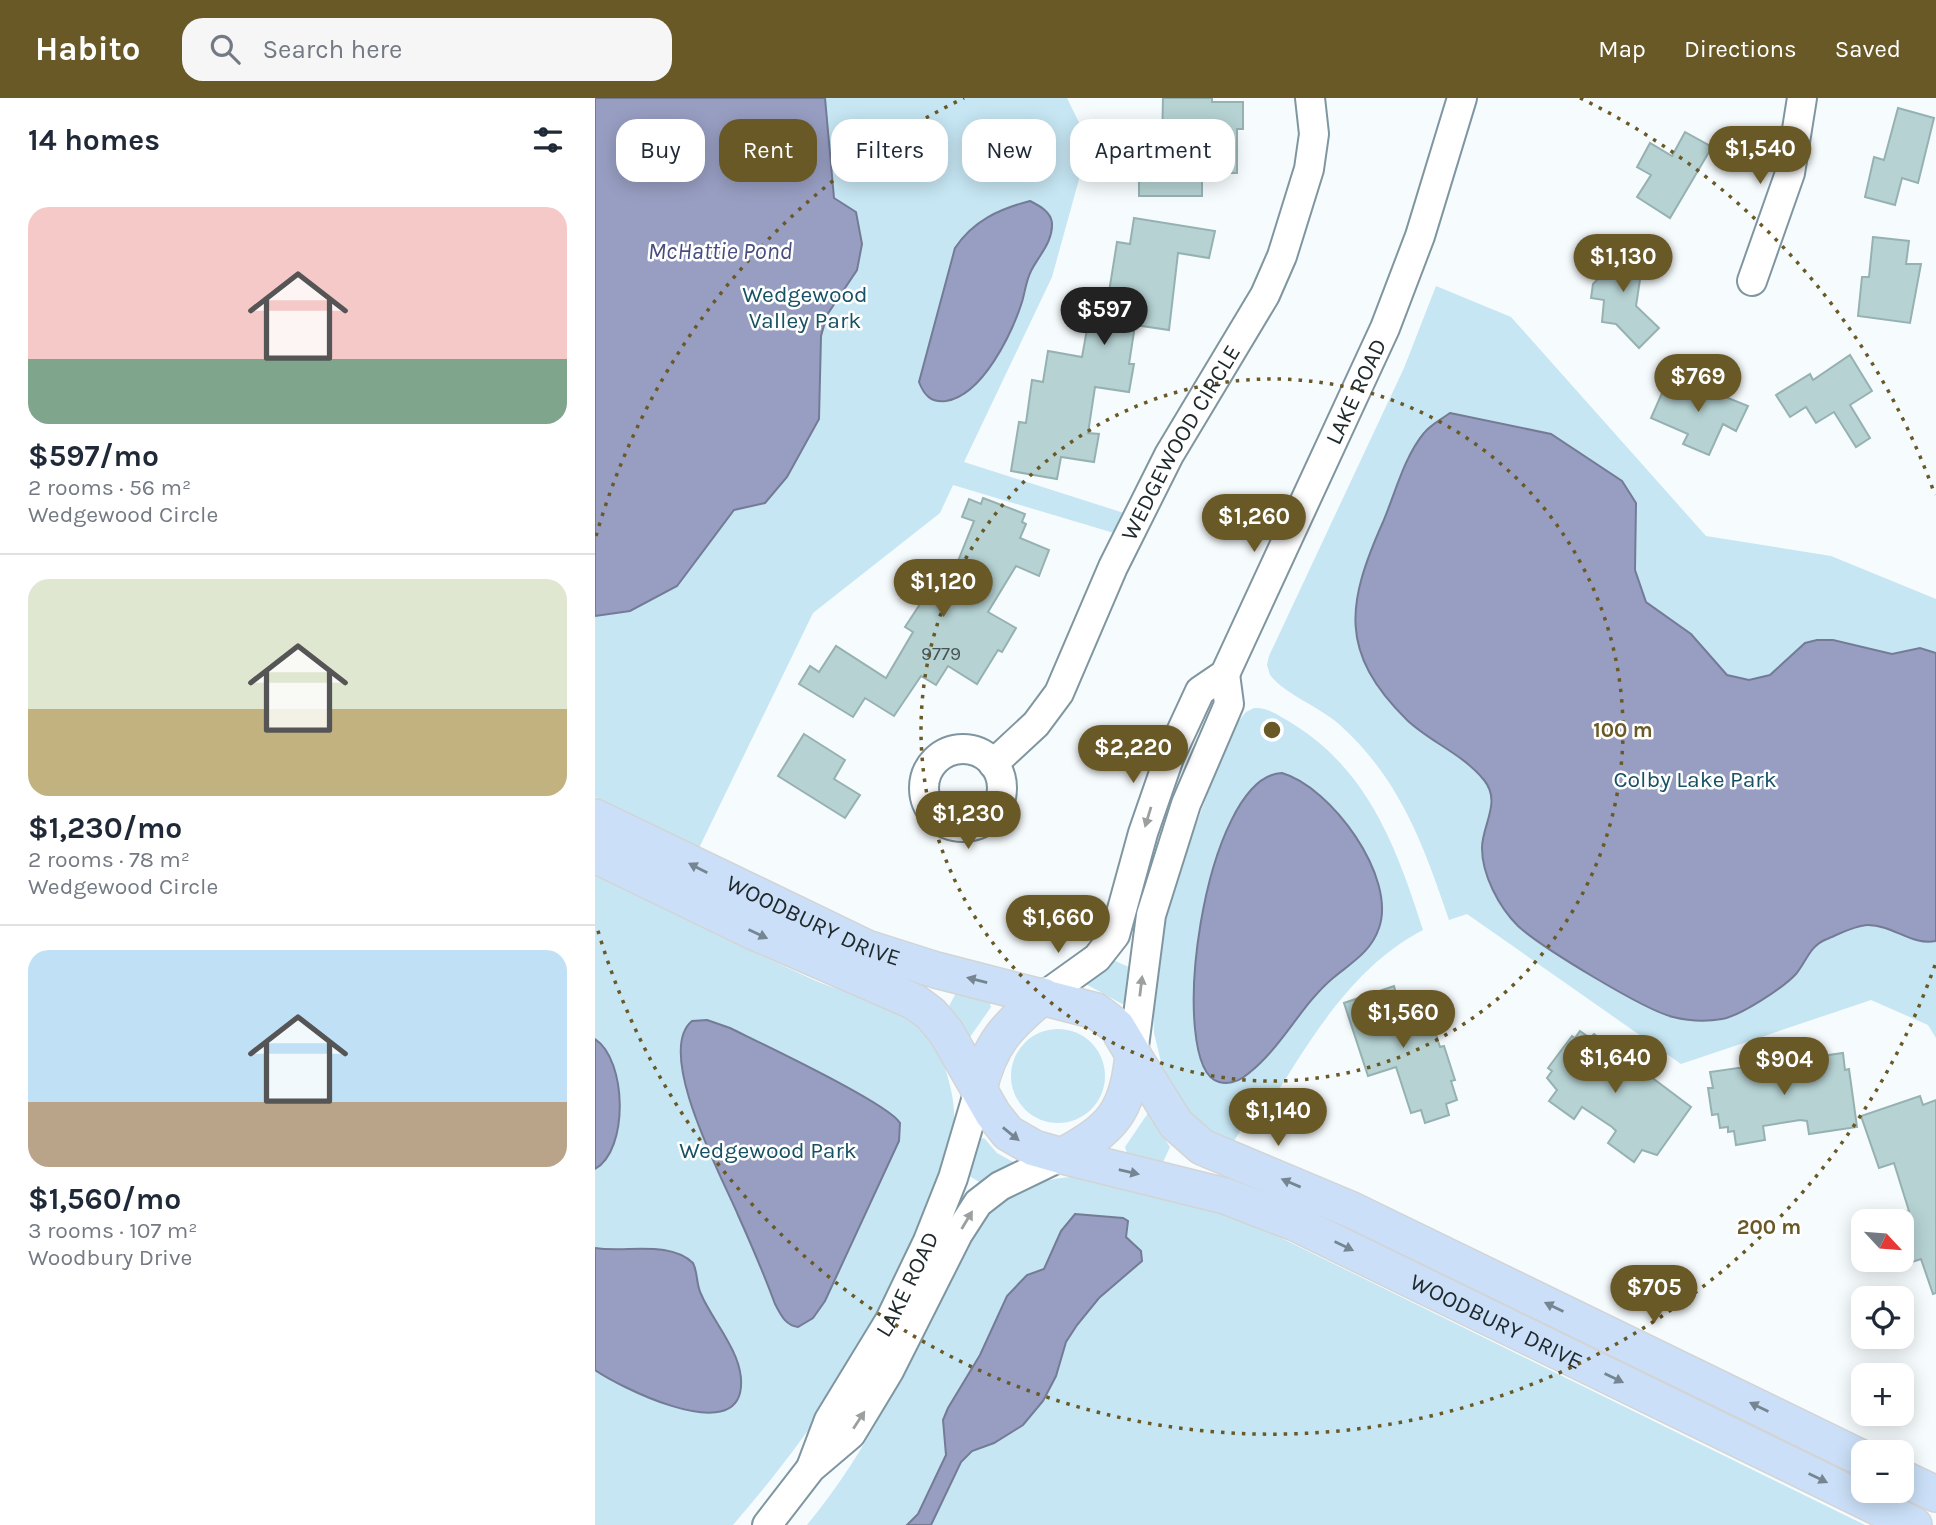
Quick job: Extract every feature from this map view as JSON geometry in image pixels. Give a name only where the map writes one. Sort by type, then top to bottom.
[{"type":"main road","name":"WOODBURY DRIVE","points":[[595,817],[867,948],[936,970],[1043,996]]},
{"type":"main road","name":"WOODBURY DRIVE","points":[[595,855],[775,942],[915,1002],[941,1025],[979,1089]]},
{"type":"main road","points":[[1043,996],[1100,1013],[1117,1027],[1133,1055],[1129,1089],[1117,1116],[1096,1137],[1063,1156],[1022,1143],[1007,1133],[979,1089],[987,1060],[999,1037],[1043,996]]},
{"type":"main road","name":"WOODBURY DRIVE","points":[[1133,1055],[1176,1124],[1202,1147],[1353,1210],[1851,1453]]},
{"type":"main road","name":"WOODBURY DRIVE","points":[[1063,1156],[1215,1193],[1283,1217],[1914,1525]]},
{"type":"main road","points":[[1914,1484],[1936,1494]]},
{"type":"street","name":"WEDGEWOOD CIRCLE","points":[[993,764],[1036,724],[1059,692],[1113,566],[1169,455],[1265,295],[1294,223],[1309,169],[1314,134],[1310,98]]},
{"type":"street","name":"LAKE ROAD","points":[[1043,996],[1097,958],[1115,935],[1145,826],[1169,758],[1200,691],[1225,674],[1385,328],[1420,236],[1462,98]]},
{"type":"street","points":[[1752,281],[1790,173],[1802,98]]},
{"type":"street","name":"LAKE ROAD","points":[[1133,1055],[1154,901],[1186,804],[1229,704],[1225,674]]},
{"type":"street","name":"LAKE ROAD","points":[[811,1468],[829,1420],[890,1320],[928,1241],[949,1190],[979,1089]]},
{"type":"street","name":"LAKE ROAD","points":[[767,1525],[811,1468],[851,1434],[958,1234],[978,1203],[1000,1186],[1063,1156]]},
{"type":"green space","name":"Wedgewood Valley Park","points":[[595,98],[1067,98],[1077,119],[1070,119],[1070,182],[1078,182],[1052,277],[964,462],[1124,513],[1114,533],[953,485],[940,513],[813,613],[699,848],[595,797]]},
{"type":"green space","name":"Colby Lake Park","points":[[1436,286],[1511,317],[1706,536],[1831,556],[1936,599],[1936,1038],[1928,1025],[1871,1000],[1681,1064],[1467,914],[1449,920],[1408,815],[1379,768],[1340,725],[1285,689],[1270,675],[1267,665],[1269,656],[1404,368]]},
{"type":"green space","points":[[1254,708],[1274,713],[1319,743],[1361,788],[1390,842],[1423,930],[1394,948],[1346,993],[1306,1048],[1251,1133],[1241,1130],[1232,1144],[1193,1121],[1163,1070],[1154,1033],[1153,1004],[1159,926],[1214,776],[1237,723],[1246,712]]},
{"type":"green space","name":"Wedgewood Park","points":[[595,875],[814,980],[883,1004],[908,1017],[925,1029],[933,1040],[942,1058],[951,1090],[954,1122],[948,1158],[928,1213],[890,1297],[868,1338],[818,1416],[763,1490],[733,1525],[595,1525]]},
{"type":"green space","points":[[1113,960],[1131,968],[1126,1002],[1122,1004],[1084,983]]},
{"type":"green space","points":[[956,993],[989,1001],[991,1007],[970,1037],[949,1006]]},
{"type":"green space","points":[[1058,1029],[1076,1032],[1091,1043],[1102,1058],[1105,1076],[1102,1094],[1091,1109],[1076,1120],[1058,1123],[1040,1120],[1025,1109],[1014,1094],[1011,1076],[1014,1058],[1025,1043],[1040,1032]]},
{"type":"green space","points":[[1148,1113],[1170,1147],[1163,1162],[1127,1153],[1125,1147]]},
{"type":"green space","points":[[984,1138],[997,1153],[1015,1163],[981,1183],[966,1174],[978,1140]]},
{"type":"green space","points":[[1071,1177],[1220,1212],[1263,1229],[1865,1525],[807,1525],[857,1456],[878,1420],[918,1344],[972,1229],[993,1208],[1015,1192],[1041,1182]]},
{"type":"water","name":"McHattie Pond","points":[[595,98],[825,98],[834,198],[856,212],[862,244],[857,270],[827,315],[821,336],[819,419],[787,477],[765,503],[734,510],[677,586],[630,611],[595,616]]},
{"type":"water","points":[[1030,201],[1047,213],[1051,219],[1052,230],[1029,275],[1011,330],[994,361],[972,387],[946,401],[932,399],[923,391],[919,382],[955,248],[978,223],[1008,208]]},
{"type":"water","name":"Colby Lake Park","points":[[1450,413],[1551,434],[1622,481],[1636,503],[1635,570],[1646,602],[1691,634],[1727,675],[1749,680],[1770,675],[1805,643],[1817,640],[1833,640],[1892,654],[1920,648],[1936,653],[1936,941],[1919,941],[1877,926],[1863,925],[1853,928],[1821,942],[1796,974],[1761,1001],[1730,1017],[1697,1021],[1659,1012],[1617,991],[1518,926],[1498,900],[1485,869],[1482,848],[1490,814],[1489,788],[1476,771],[1416,728],[1385,695],[1369,672],[1360,649],[1356,626],[1362,578],[1405,464],[1427,430]]},
{"type":"water","points":[[1282,773],[1301,782],[1320,796],[1356,837],[1378,884],[1382,907],[1379,928],[1366,950],[1322,989],[1261,1063],[1239,1080],[1219,1082],[1203,1065],[1195,1028],[1194,979],[1201,923],[1213,868],[1231,821],[1254,787]]},
{"type":"water","points":[[707,1020],[730,1028],[821,1073],[872,1102],[900,1123],[899,1141],[825,1301],[813,1318],[798,1327],[781,1316],[775,1304],[707,1146],[686,1087],[681,1059],[682,1037],[692,1021]]},
{"type":"water","points":[[595,1039],[606,1050],[613,1066],[620,1105],[614,1144],[606,1159],[595,1169]]},
{"type":"water","points":[[1075,1214],[1123,1218],[1128,1221],[1126,1237],[1141,1251],[1142,1261],[1099,1298],[1077,1325],[1066,1342],[1056,1376],[1043,1401],[1023,1425],[994,1443],[972,1451],[961,1462],[931,1525],[907,1525],[918,1514],[946,1455],[943,1420],[948,1408],[980,1355],[1007,1296],[1027,1275],[1044,1269],[1061,1231]]},
{"type":"water","points":[[595,1248],[660,1249],[683,1256],[693,1263],[701,1294],[728,1341],[739,1367],[740,1393],[731,1407],[716,1412],[672,1406],[626,1387],[595,1370]]},
{"type":"building","points":[[1163,98],[1212,98],[1212,102],[1243,102],[1243,129],[1237,129],[1237,173],[1235,119],[1163,119]]},
{"type":"building","points":[[1898,108],[1934,118],[1918,183],[1902,178],[1895,205],[1865,197],[1874,157],[1884,160]]},
{"type":"building","points":[[1685,132],[1712,147],[1670,218],[1637,197],[1651,175],[1637,167],[1650,143],[1672,156]]},
{"type":"building","points":[[1139,182],[1202,182],[1202,196],[1139,196]]},
{"type":"building","points":[[1134,218],[1215,231],[1209,258],[1178,253],[1169,330],[1135,325],[1129,364],[1134,364],[1129,392],[1095,387],[1088,433],[1099,434],[1094,462],[1061,457],[1057,479],[1011,471],[1019,422],[1026,423],[1032,380],[1043,382],[1048,351],[1082,357],[1094,290],[1109,292],[1117,242],[1130,244]]},
{"type":"building","points":[[1873,237],[1909,241],[1906,264],[1921,264],[1910,323],[1858,316],[1862,277],[1869,277]]},
{"type":"building","points":[[1604,248],[1644,253],[1636,306],[1659,328],[1639,348],[1616,324],[1602,322],[1604,300],[1591,298],[1593,284],[1599,278]]},
{"type":"building","points":[[1850,355],[1872,391],[1850,405],[1870,438],[1856,447],[1834,412],[1816,423],[1806,407],[1790,417],[1776,395],[1810,374],[1813,380]]},
{"type":"building","points":[[1676,377],[1748,406],[1736,431],[1723,424],[1709,455],[1683,444],[1688,434],[1651,418],[1662,393],[1669,396]]},
{"type":"building","points":[[983,498],[1025,514],[1022,522],[1026,524],[1020,538],[1049,550],[1039,576],[1016,566],[988,612],[1016,628],[1002,652],[998,650],[977,684],[948,666],[936,685],[921,676],[894,716],[865,698],[853,717],[799,684],[810,666],[819,672],[836,646],[886,678],[913,632],[905,627],[928,592],[924,590],[936,572],[950,581],[974,521],[962,517],[969,499],[981,504]]},
{"type":"building","points":[[804,734],[845,760],[834,779],[860,795],[845,818],[778,776]]},
{"type":"building","points":[[1394,986],[1397,998],[1412,994],[1424,1031],[1434,1028],[1440,1047],[1444,1046],[1455,1080],[1451,1081],[1457,1100],[1446,1104],[1449,1115],[1425,1123],[1421,1110],[1411,1113],[1396,1067],[1368,1076],[1344,1003]]},
{"type":"building","points":[[1580,1031],[1590,1038],[1594,1034],[1691,1107],[1657,1155],[1642,1150],[1634,1162],[1608,1143],[1616,1131],[1612,1127],[1582,1107],[1574,1119],[1549,1101],[1557,1090],[1547,1078],[1552,1071],[1548,1068],[1572,1036],[1575,1038]]},
{"type":"building","points":[[1843,1053],[1845,1070],[1849,1069],[1857,1127],[1809,1134],[1807,1121],[1800,1120],[1763,1126],[1765,1140],[1736,1145],[1734,1131],[1728,1132],[1728,1127],[1720,1128],[1718,1114],[1712,1115],[1708,1088],[1713,1088],[1710,1072]]},
{"type":"building","points":[[1920,1096],[1923,1105],[1936,1100],[1936,1293],[1933,1294],[1921,1259],[1915,1261],[1915,1209],[1908,1209],[1894,1163],[1879,1168],[1861,1116]]}]
